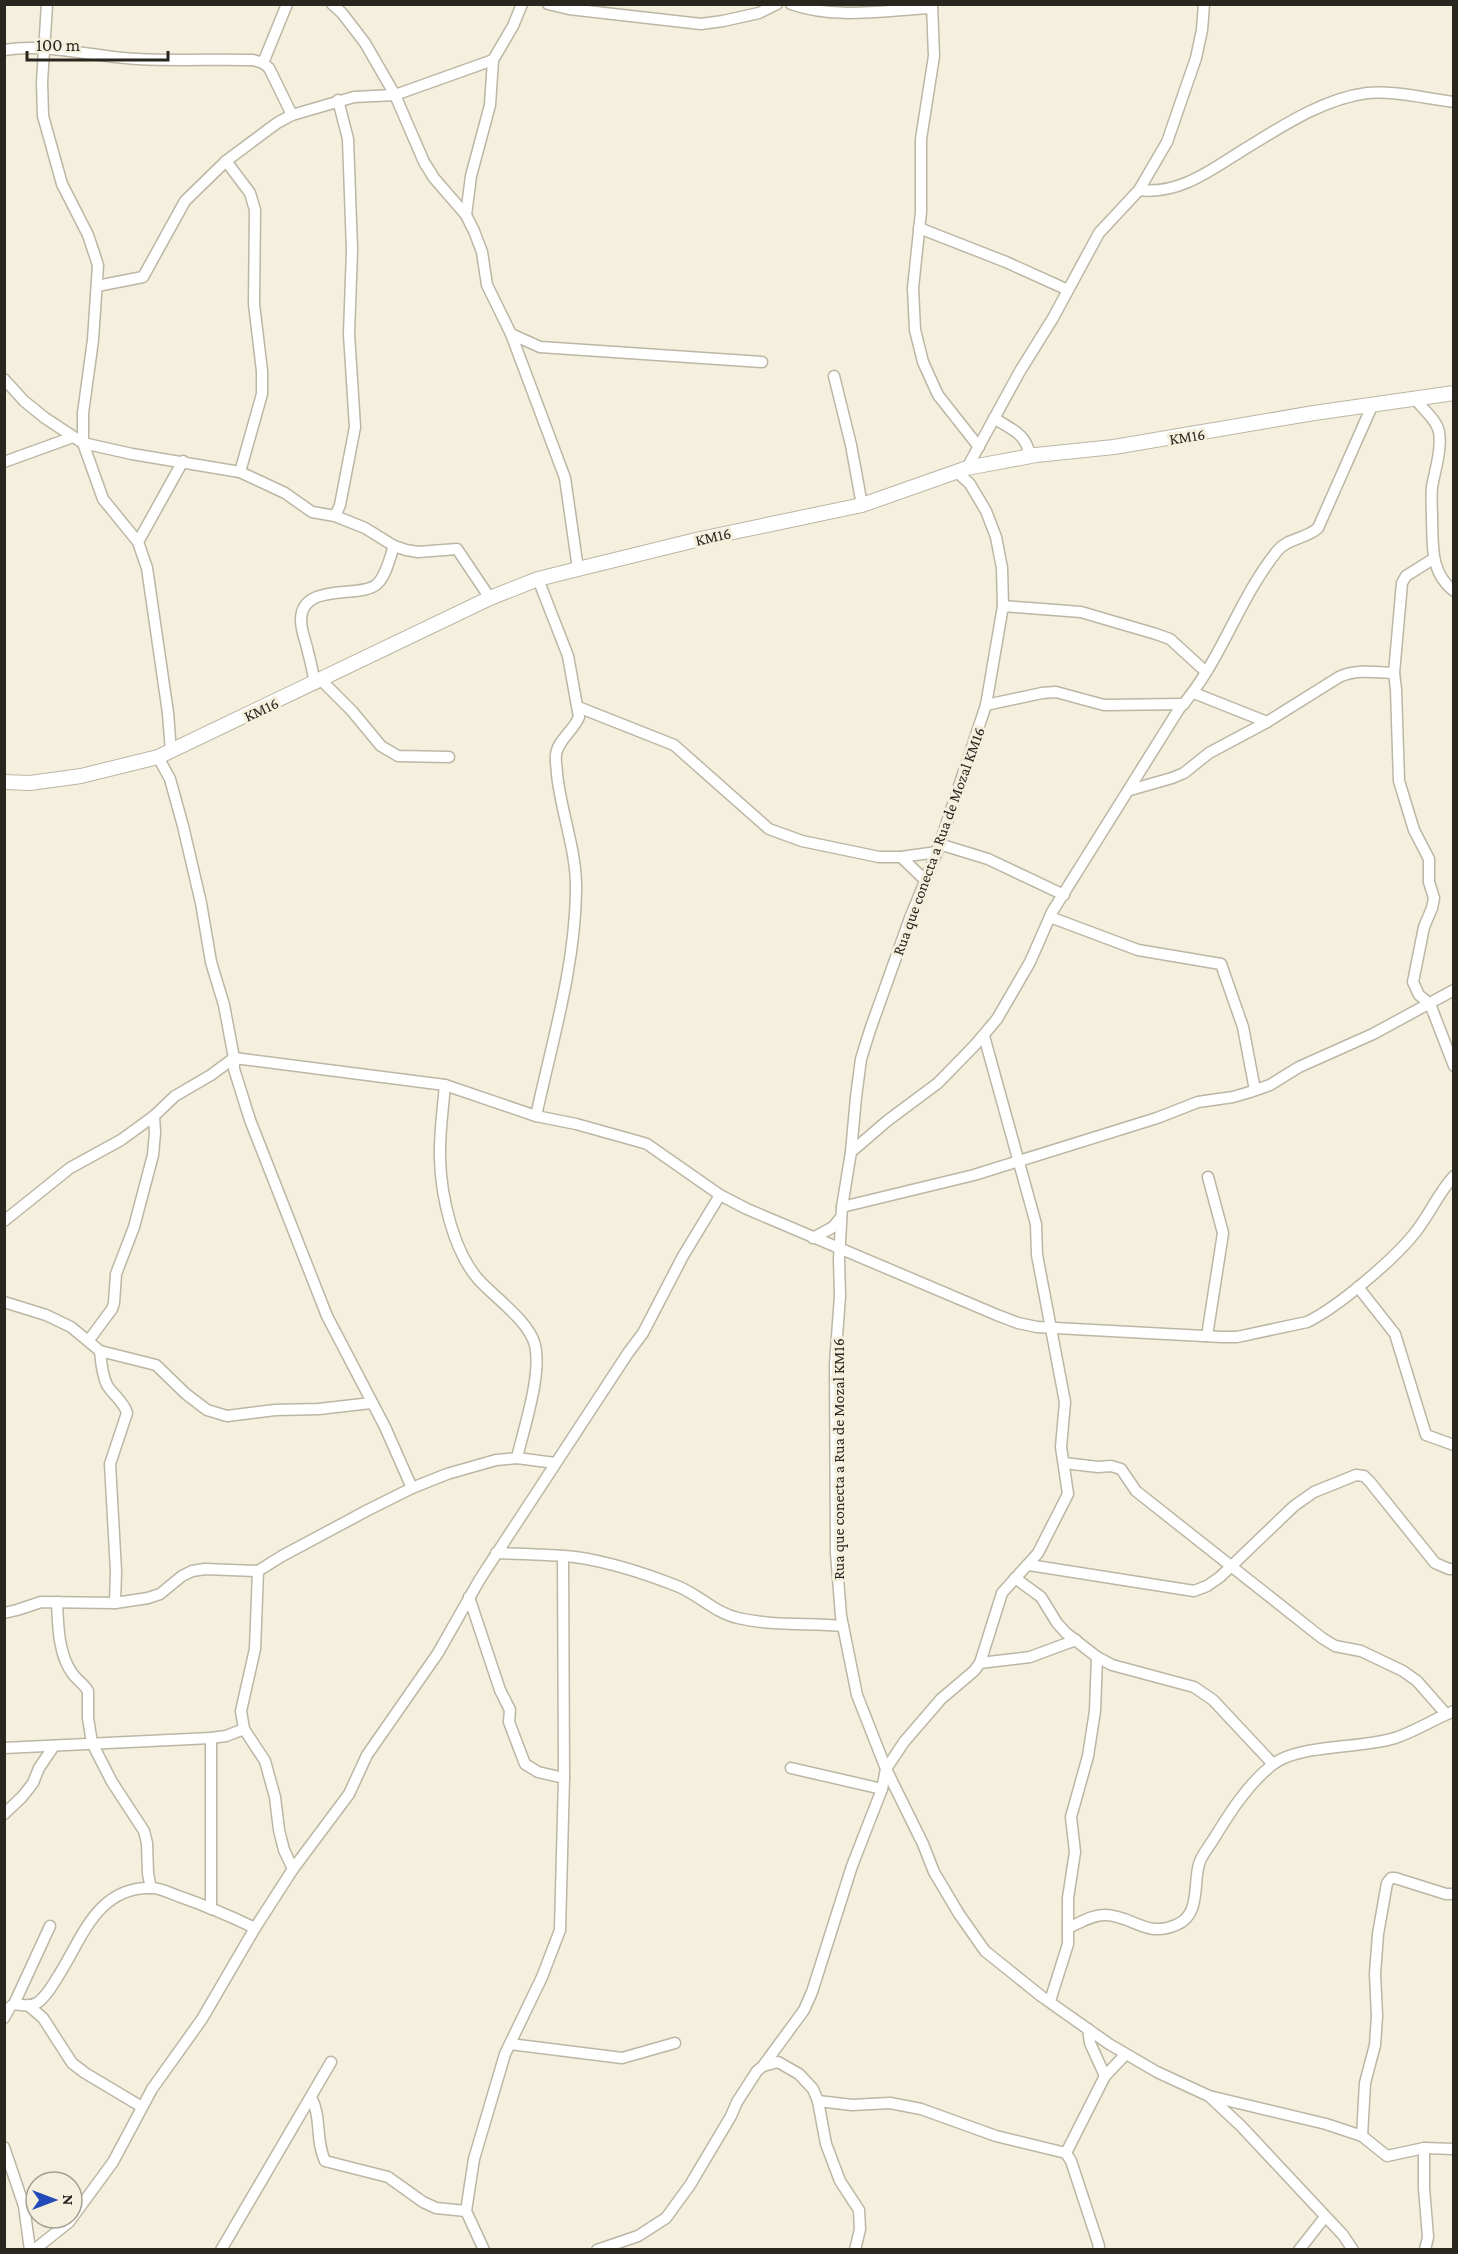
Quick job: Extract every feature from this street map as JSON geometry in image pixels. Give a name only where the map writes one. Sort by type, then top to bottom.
[{"type":"street","points":[[47,4],[42,82],[44,116],[62,184],[88,235],[96,257],[98,275],[93,340],[78,440],[104,499],[138,542],[147,568],[168,713],[165,755],[192,860],[211,962],[224,1005],[234,1069],[250,1120],[327,1316],[385,1426],[412,1488]]},
{"type":"street","points":[[263,63],[287,4]]},
{"type":"street","points":[[332,4],[342,13],[365,43],[395,95],[424,162],[434,178],[466,215],[474,231],[482,252],[488,285],[511,334],[565,478],[578,569]]},
{"type":"street","points":[[466,215],[471,176],[490,105],[493,60],[513,26],[522,4]]},
{"type":"street","points":[[548,4],[569,9],[701,24],[759,13],[777,4]]},
{"type":"street","points":[[791,4],[807,10],[842,14],[932,6],[934,56],[921,139],[919,228],[913,304],[915,330],[923,362],[938,395],[979,447]]},
{"type":"street","points":[[962,470],[979,447],[1099,233],[1139,190],[1157,162],[1175,122],[1196,58],[1202,30],[1204,4]]},
{"type":"street","points":[[4,50],[23,47],[137,59],[253,60],[263,63],[277,82],[292,115]]},
{"type":"street","points":[[97,286],[143,277],[185,201],[226,161],[270,127],[292,115],[338,100],[395,95],[493,60]]},
{"type":"street","points":[[1139,190],[1166,190],[1189,182],[1298,118],[1317,108],[1343,99],[1367,93],[1454,102]]},
{"type":"street","points":[[335,516],[340,505],[354,442],[355,427],[349,334],[352,250],[348,139],[338,100]]},
{"type":"street","points":[[226,161],[250,193],[255,210],[254,304],[262,371],[262,394],[240,471]]},
{"type":"street","points":[[919,228],[1006,262],[1068,290]]},
{"type":"street","points":[[511,334],[540,347],[762,362]]},
{"type":"street","points":[[834,376],[851,445],[862,505]]},
{"type":"street","points":[[4,379],[24,401],[78,440],[98,447],[240,471],[285,493],[312,512],[335,516],[365,528],[394,546],[418,552],[457,549],[490,598]]},
{"type":"street","name":"KM16","points":[[4,782],[30,783],[81,776],[165,755],[490,598],[538,579],[700,539],[862,505],[962,470],[1030,456],[1114,447],[1314,413],[1454,393]]},
{"type":"street","points":[[1415,399],[1437,425],[1439,433],[1440,443],[1432,490],[1433,559],[1445,585],[1454,591]]},
{"type":"street","points":[[851,1152],[887,1121],[938,1083],[984,1036],[997,1019],[1030,962],[1050,917],[1150,754],[1194,693],[1245,601],[1277,551],[1284,544],[1312,533],[1318,528],[1372,406]]},
{"type":"street","points":[[994,418],[1023,437],[1028,443],[1030,456]]},
{"type":"street","points":[[4,462],[78,440]]},
{"type":"street","points":[[138,542],[183,461]]},
{"type":"street","name":"Rua que conecta a Rua de Mozal KM16","points":[[962,470],[986,511],[996,537],[1002,568],[1003,606],[986,705],[938,848],[910,918],[861,1059],[851,1152],[841,1212],[840,1296],[835,1364],[836,1553],[843,1626],[857,1695],[886,1768],[934,1872],[985,1951],[1088,2030],[1125,2055],[1209,2096],[1241,2126],[1343,2235],[1353,2250]]},
{"type":"street","points":[[394,546],[377,585],[369,589],[327,593],[309,601],[300,618],[302,632],[318,682],[352,711],[381,746],[398,756],[449,757]]},
{"type":"street","points":[[1433,559],[1407,576],[1402,583],[1394,673],[1399,780],[1413,830],[1429,859],[1429,882],[1434,895],[1434,903],[1424,927],[1413,982],[1419,995],[1430,1004],[1454,1066]]},
{"type":"street","points":[[536,1116],[567,979],[574,927],[576,890],[574,859],[558,788],[556,755],[558,748],[579,717],[568,656],[538,579]]},
{"type":"street","points":[[1003,606],[1081,612],[1148,631],[1170,639],[1206,672]]},
{"type":"street","points":[[1130,790],[1184,773],[1209,753],[1267,722],[1338,677],[1350,672],[1394,673]]},
{"type":"street","points":[[986,705],[1056,692],[1104,705],[1184,704]]},
{"type":"street","points":[[1194,693],[1267,722]]},
{"type":"street","points":[[578,707],[674,745],[769,829],[819,845],[879,857],[901,857],[938,848],[988,859],[1064,895]]},
{"type":"street","points":[[901,857],[926,881]]},
{"type":"street","points":[[1050,917],[1138,950],[1221,964],[1243,1027],[1255,1090]]},
{"type":"street","points":[[813,1238],[833,1227],[841,1212],[1018,1162],[1157,1118],[1198,1102],[1233,1097],[1255,1090],[1454,990]]},
{"type":"street","points":[[597,2250],[638,2236],[666,2218],[690,2185],[737,2102],[804,2010],[812,1992],[852,1866],[882,1788],[886,1768],[904,1742],[941,1699],[980,1663],[1002,1593],[1038,1553],[1068,1494],[1060,1447],[1065,1402],[1037,1255],[1034,1217],[984,1036]]},
{"type":"street","points":[[4,1221],[70,1168],[121,1140],[154,1116],[175,1096],[211,1075],[234,1058],[445,1085],[536,1116],[576,1124],[647,1144],[720,1195],[747,1209],[882,1268],[1018,1323],[1051,1328],[1237,1337],[1306,1322],[1317,1317],[1358,1287],[1415,1232],[1454,1176]]},
{"type":"street","points":[[445,1085],[440,1157],[442,1190],[460,1250],[477,1277],[521,1323],[535,1345],[536,1366],[517,1458]]},
{"type":"street","points":[[89,1340],[114,1303],[116,1274],[135,1227],[153,1155],[154,1116]]},
{"type":"street","points":[[1207,1336],[1223,1233],[1209,1177]]},
{"type":"street","points":[[4,2147],[24,2206],[32,2250],[69,2222],[113,2162],[142,2107],[202,2019],[255,1928],[293,1869],[349,1794],[367,1755],[438,1653],[496,1553],[643,1333],[683,1256],[720,1195]]},
{"type":"street","points":[[1358,1287],[1395,1334],[1426,1435],[1454,1445]]},
{"type":"street","points":[[4,1302],[46,1315],[71,1327],[100,1351],[156,1365],[186,1394],[207,1410],[227,1416],[371,1403]]},
{"type":"street","points":[[100,1351],[107,1384],[128,1413],[110,1464],[116,1571],[115,1603]]},
{"type":"street","points":[[4,1613],[41,1602],[115,1603],[160,1594],[192,1571],[219,1568],[258,1571],[291,1551],[412,1488],[447,1474],[496,1460],[517,1458],[555,1463]]},
{"type":"street","points":[[1064,1463],[1098,1467],[1111,1466],[1121,1469],[1136,1491],[1335,1646],[1361,1651],[1403,1671],[1417,1681],[1450,1713],[1430,1724],[1394,1738],[1348,1747],[1291,1754],[1273,1764],[1230,1812],[1199,1863],[1195,1899],[1187,1917],[1178,1925],[1148,1930],[1106,1915],[1093,1917],[1068,1928]]},
{"type":"street","points":[[1029,1565],[1194,1591],[1207,1586],[1232,1567],[1294,1506],[1314,1492],[1356,1475],[1364,1476],[1370,1482],[1435,1563],[1454,1569]]},
{"type":"street","points":[[496,1553],[563,1556],[617,1565],[678,1586],[736,1618],[759,1622],[843,1626]]},
{"type":"street","points":[[484,2250],[466,2211],[476,2149],[510,2044],[542,1977],[560,1930],[564,1778],[563,1556]]},
{"type":"street","points":[[258,1571],[255,1649],[242,1711],[244,1729],[265,1761],[275,1797],[284,1850],[293,1869]]},
{"type":"street","points":[[1015,1578],[1041,1597],[1057,1623],[1096,1657],[1112,1665],[1194,1687],[1214,1700],[1273,1764]]},
{"type":"street","points":[[469,1597],[500,1690],[510,1710],[509,1722],[525,1764],[538,1772],[564,1778]]},
{"type":"street","points":[[57,1602],[58,1627],[66,1662],[72,1673],[88,1691],[88,1718],[92,1743],[112,1782],[144,1831],[151,1888]]},
{"type":"street","points":[[980,1663],[1030,1657],[1076,1640]]},
{"type":"street","points":[[1050,2001],[1068,1944],[1068,1898],[1075,1852],[1071,1817],[1088,1756],[1095,1711],[1096,1657]]},
{"type":"street","points":[[4,1748],[211,1738],[226,1736],[244,1729]]},
{"type":"street","points":[[211,1738],[211,1909]]},
{"type":"street","points":[[4,1814],[33,1783],[39,1767],[54,1746]]},
{"type":"street","points":[[791,1768],[882,1788]]},
{"type":"street","points":[[1362,2136],[1365,2083],[1375,2045],[1378,1934],[1387,1883],[1391,1878],[1395,1878],[1446,1894],[1454,1894]]},
{"type":"street","points":[[14,2004],[29,2006],[37,2003],[47,1993],[68,1962],[89,1922],[104,1904],[122,1893],[151,1888],[211,1909],[255,1928]]},
{"type":"street","points":[[4,2018],[14,2004],[50,1926]]},
{"type":"street","points":[[29,2006],[42,2018],[72,2063],[142,2107]]},
{"type":"street","points":[[1088,2030],[1090,2043],[1105,2076]]},
{"type":"street","points":[[510,2044],[621,2058],[675,2043]]},
{"type":"street","points":[[1066,2153],[1105,2076],[1125,2055]]},
{"type":"street","points":[[221,2250],[331,2062]]},
{"type":"street","points":[[763,2066],[778,2062],[786,2065],[799,2074],[813,2089],[818,2101],[826,2144],[840,2181],[859,2210],[861,2218],[855,2250]]},
{"type":"street","points":[[1209,2096],[1315,2121],[1362,2136],[1387,2156],[1424,2148],[1454,2149]]},
{"type":"street","points":[[311,2097],[318,2108],[319,2138],[325,2161],[388,2177],[423,2202],[436,2208],[466,2211]]},
{"type":"street","points":[[818,2101],[852,2105],[890,2103],[921,2109],[996,2136],[1066,2153],[1071,2161],[1100,2248]]},
{"type":"street","points":[[1424,2148],[1428,2237],[1425,2250]]},
{"type":"street","points":[[1299,2250],[1325,2217]]}]
